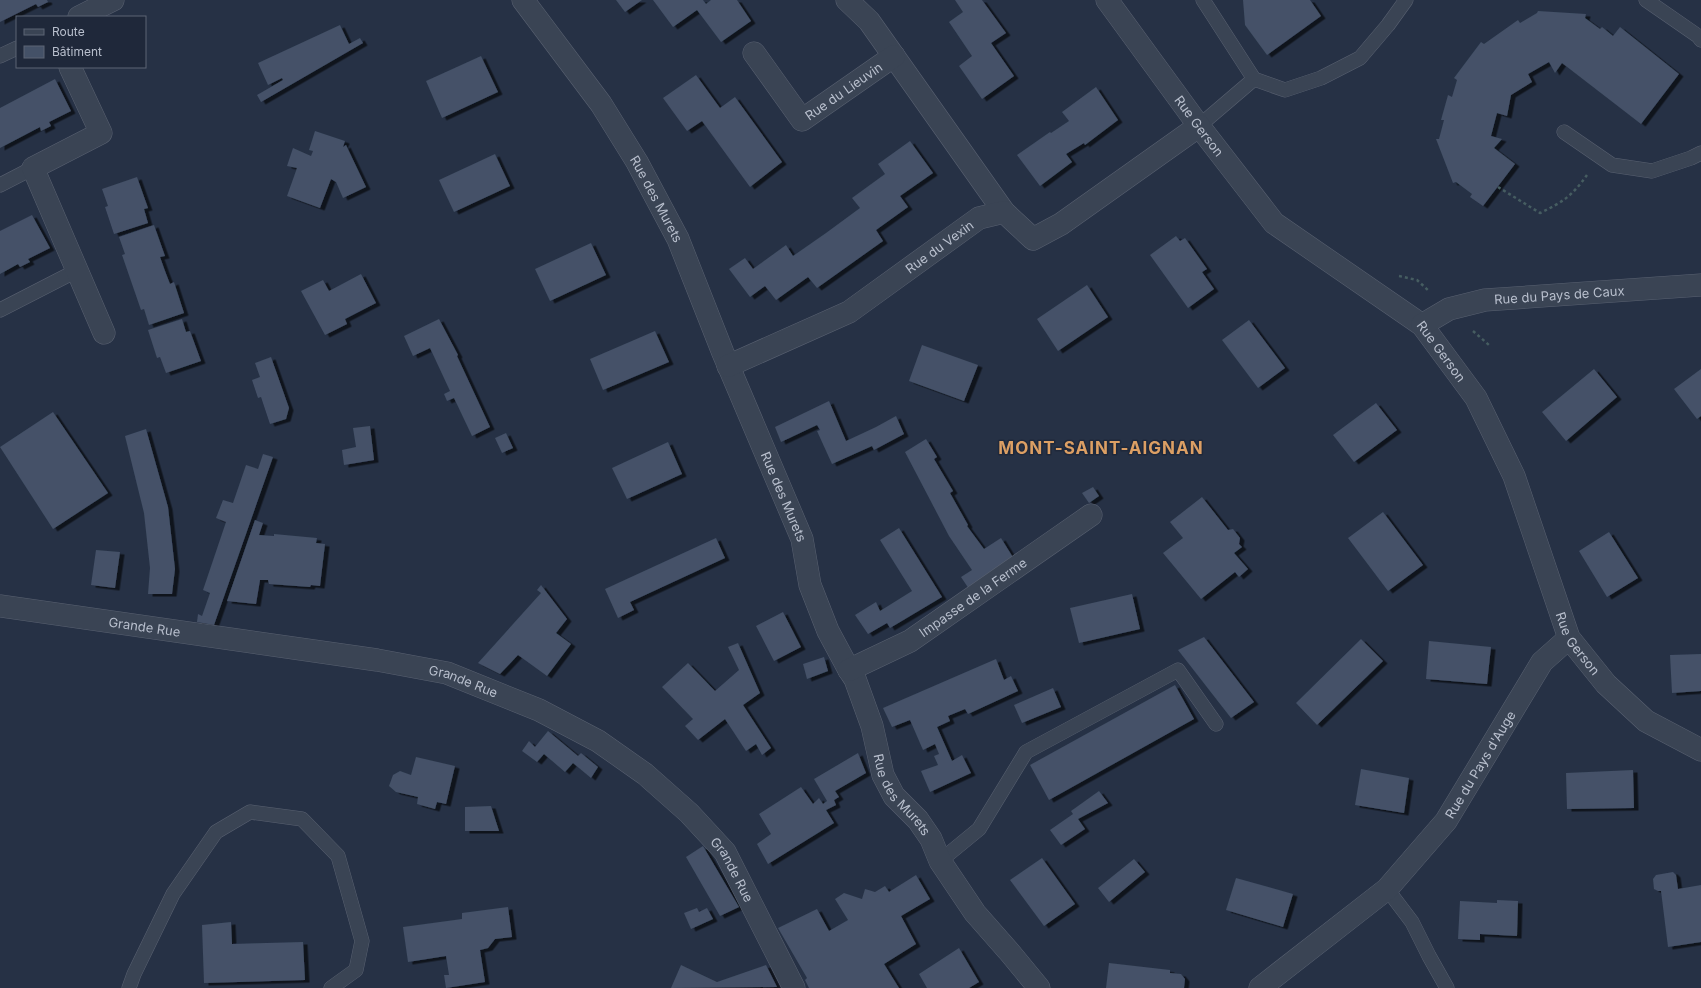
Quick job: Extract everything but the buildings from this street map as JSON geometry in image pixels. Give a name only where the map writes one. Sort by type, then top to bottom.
[{"type":"street","points":[[81,16],[113,0]]},
{"type":"street","name":"Rue des Murets","points":[[523,0],[601,104],[637,162],[678,239],[728,366],[802,539],[813,592],[828,631],[855,679],[872,726],[883,776],[894,796],[918,820],[927,833],[940,861],[975,913],[1039,988]]},
{"type":"street","name":"Rue du Lieuvin","points":[[847,0],[869,20],[1004,212]]},
{"type":"street","name":"Rue Gerson","points":[[1107,0],[1199,126],[1274,223],[1422,325],[1476,398],[1514,476],[1569,638],[1606,684],[1646,721],[1701,750]]},
{"type":"street","name":"Rue du Lieuvin","points":[[754,53],[802,120],[894,56]]},
{"type":"street","points":[[70,68],[101,133],[33,168],[76,271],[104,333]]},
{"type":"street","points":[[1004,212],[1033,239],[1061,224],[1199,126]]},
{"type":"street","name":"Rue du Vexin","points":[[728,366],[849,312],[979,218],[1004,212]]},
{"type":"street","name":"Rue du Pays de Caux","points":[[1422,325],[1449,309],[1485,300],[1701,285]]},
{"type":"street","name":"Impasse de la Ferme","points":[[849,670],[910,641],[1091,515]]},
{"type":"street","name":"Grande Rue","points":[[0,606],[370,659],[447,673],[539,710],[598,741],[645,774],[699,824],[724,852],[794,988]]},
{"type":"street","name":"Rue du Pays d'Auge","points":[[1260,988],[1387,889],[1446,820],[1542,662],[1569,638]]},
{"type":"lane","points":[[1204,0],[1254,79],[1285,90],[1322,78],[1360,58],[1388,25],[1406,0]]},
{"type":"lane","points":[[1646,0],[1698,36],[1701,40]]},
{"type":"lane","points":[[0,56],[16,48]]},
{"type":"lane","points":[[1199,126],[1254,79]]},
{"type":"lane","points":[[1564,132],[1612,165],[1652,171],[1691,158],[1701,153]]},
{"type":"lane","points":[[0,185],[33,168]]},
{"type":"lane","points":[[0,310],[76,271]]},
{"type":"lane","points":[[940,861],[979,829],[1026,752],[1178,670],[1216,724]]},
{"type":"lane","points":[[129,988],[134,974],[173,894],[216,832],[250,812],[302,818],[338,856],[362,941],[356,970],[331,988]]},
{"type":"lane","points":[[1387,889],[1412,922],[1428,956],[1447,988]]},
{"type":"path","points":[[1498,187],[1540,213],[1562,203],[1580,186],[1601,157]]},
{"type":"district","name":"MONT-SAINT-AIGNAN","points":[[1101,448]]}]
